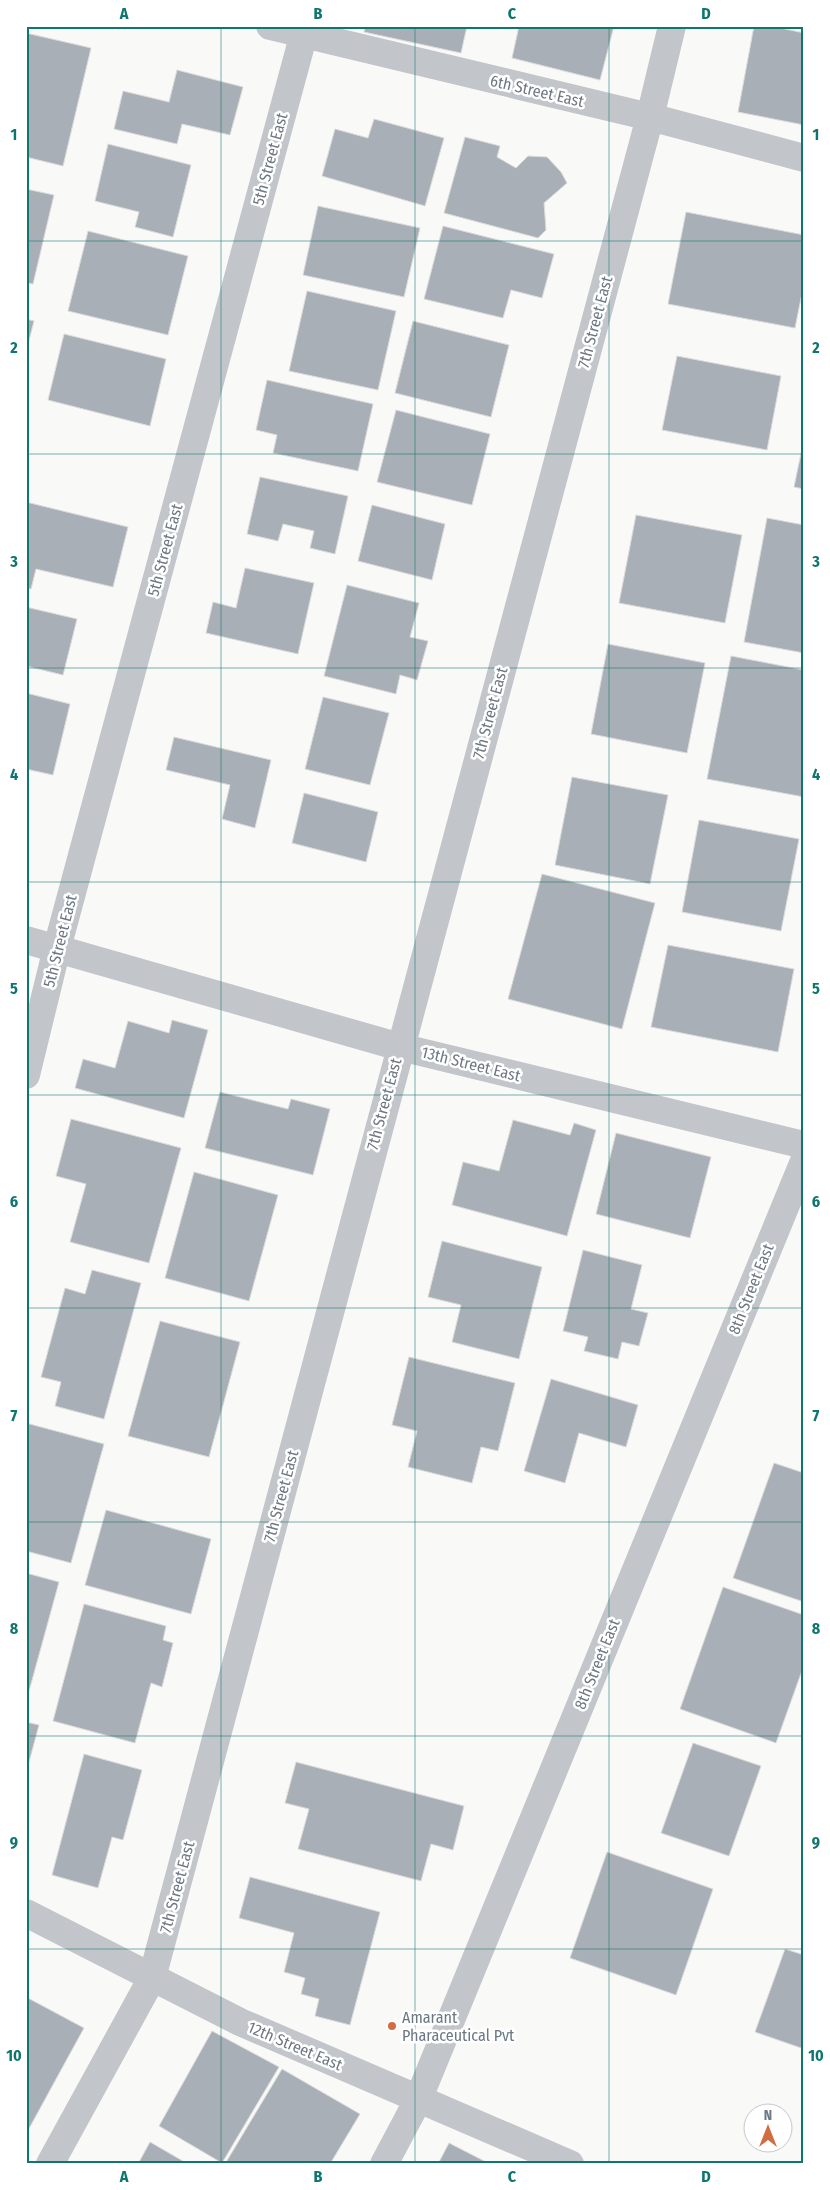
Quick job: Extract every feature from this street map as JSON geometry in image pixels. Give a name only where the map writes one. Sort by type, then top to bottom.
[{"type":"street","name":"6th Street East","points":[[270,26],[305,31],[650,117],[804,158]]},
{"type":"street","name":"7th Street East","points":[[50,2164],[152,1978],[650,117],[672,26]]},
{"type":"street","name":"5th Street East","points":[[26,1075],[57,948],[305,31]]},
{"type":"street","name":"13th Street East","points":[[26,940],[400,1046],[804,1145]]},
{"type":"street","name":"8th Street East","points":[[384,2164],[418,2100],[804,1161]]},
{"type":"street","name":"12th Street East","points":[[26,1913],[240,2022],[570,2164]]},
{"type":"building","points":[[365,26],[467,26],[461,53],[364,32]]},
{"type":"building","points":[[519,26],[614,26],[600,80],[512,58]]},
{"type":"building","points":[[754,26],[771,26],[804,33],[804,125],[738,112]]},
{"type":"building","points":[[26,33],[91,48],[63,166],[26,157]]},
{"type":"building","points":[[177,70],[243,87],[230,135],[182,124],[177,144],[114,129],[123,91],[169,102]]},
{"type":"building","points":[[374,119],[444,138],[425,206],[322,176],[335,129],[368,138]]},
{"type":"building","points":[[465,137],[500,146],[497,157],[516,168],[528,156],[547,157],[561,172],[567,183],[544,203],[546,230],[538,238],[444,213]]},
{"type":"building","points":[[108,144],[191,165],[173,237],[135,227],[139,212],[95,201]]},
{"type":"building","points":[[26,189],[54,195],[33,284],[26,283]]},
{"type":"building","points":[[318,206],[420,228],[404,297],[303,275]]},
{"type":"building","points":[[686,212],[804,235],[804,283],[795,328],[668,304]]},
{"type":"building","points":[[443,226],[554,254],[542,298],[511,290],[503,318],[424,299]]},
{"type":"building","points":[[88,231],[188,256],[168,335],[68,311]]},
{"type":"building","points":[[307,291],[396,311],[378,390],[289,371]]},
{"type":"building","points":[[26,319],[34,321],[26,352]]},
{"type":"building","points":[[413,321],[509,345],[491,417],[395,393]]},
{"type":"building","points":[[64,334],[166,359],[150,426],[48,400]]},
{"type":"building","points":[[677,356],[781,376],[767,450],[662,430]]},
{"type":"building","points":[[267,380],[373,404],[358,471],[273,453],[277,435],[256,430]]},
{"type":"building","points":[[396,410],[490,434],[472,505],[377,482]]},
{"type":"building","points":[[804,439],[804,489],[794,487]]},
{"type":"building","points":[[260,477],[348,496],[335,554],[310,548],[314,531],[283,524],[278,541],[247,534]]},
{"type":"building","points":[[26,502],[128,527],[113,587],[36,569],[31,589],[26,588]]},
{"type":"building","points":[[372,505],[445,524],[432,580],[358,561]]},
{"type":"building","points":[[636,515],[742,535],[725,623],[619,603]]},
{"type":"building","points":[[767,518],[804,525],[804,653],[744,642]]},
{"type":"building","points":[[245,568],[314,583],[298,654],[206,633],[213,602],[236,608]]},
{"type":"building","points":[[347,585],[419,603],[410,637],[428,641],[417,680],[400,675],[396,694],[324,676]]},
{"type":"building","points":[[26,607],[77,619],[63,675],[26,666]]},
{"type":"building","points":[[608,644],[705,663],[687,753],[591,734]]},
{"type":"building","points":[[731,656],[804,670],[804,797],[707,779]]},
{"type":"building","points":[[26,693],[70,704],[53,775],[26,769]]},
{"type":"building","points":[[323,697],[389,713],[370,785],[305,769]]},
{"type":"building","points":[[174,737],[271,760],[255,828],[222,819],[230,785],[166,770]]},
{"type":"building","points":[[572,777],[668,795],[650,884],[555,865]]},
{"type":"building","points":[[304,793],[378,812],[366,862],[292,843]]},
{"type":"building","points":[[699,820],[799,839],[781,931],[682,912]]},
{"type":"building","points":[[542,874],[655,903],[622,1029],[508,999]]},
{"type":"building","points":[[668,945],[794,969],[778,1052],[651,1027]]},
{"type":"building","points":[[172,1020],[208,1030],[184,1118],[75,1088],[83,1059],[115,1068],[128,1021],[169,1033]]},
{"type":"building","points":[[220,1092],[288,1109],[291,1099],[330,1109],[313,1175],[205,1148]]},
{"type":"building","points":[[71,1119],[181,1148],[149,1263],[70,1242],[86,1184],[56,1176]]},
{"type":"building","points":[[513,1120],[570,1135],[574,1123],[596,1130],[567,1236],[452,1205],[463,1162],[499,1171]]},
{"type":"building","points":[[616,1133],[711,1157],[690,1238],[596,1214]]},
{"type":"building","points":[[194,1172],[278,1195],[249,1301],[165,1278]]},
{"type":"building","points":[[442,1241],[542,1267],[519,1359],[452,1342],[461,1305],[428,1297]]},
{"type":"building","points":[[583,1250],[642,1265],[631,1309],[648,1313],[639,1346],[622,1342],[618,1359],[584,1351],[588,1337],[563,1331]]},
{"type":"building","points":[[92,1270],[141,1283],[104,1419],[55,1406],[61,1382],[41,1377],[65,1288],[85,1294]]},
{"type":"building","points":[[160,1321],[240,1342],[209,1457],[128,1436]]},
{"type":"building","points":[[409,1357],[515,1383],[498,1451],[481,1447],[472,1483],[408,1467],[417,1431],[392,1425]]},
{"type":"building","points":[[551,1379],[638,1405],[626,1447],[579,1433],[565,1483],[524,1471]]},
{"type":"building","points":[[26,1423],[104,1444],[71,1563],[26,1551]]},
{"type":"building","points":[[774,1463],[804,1473],[804,1602],[733,1578]]},
{"type":"building","points":[[106,1510],[211,1539],[191,1614],[85,1585]]},
{"type":"building","points":[[26,1573],[59,1582],[26,1702]]},
{"type":"building","points":[[723,1587],[804,1615],[804,1665],[776,1743],[680,1709]]},
{"type":"building","points":[[84,1604],[166,1626],[163,1640],[173,1643],[162,1687],[151,1683],[135,1743],[53,1721]]},
{"type":"building","points":[[26,1722],[39,1725],[26,1773]]},
{"type":"building","points":[[693,1743],[761,1766],[729,1856],[661,1833]]},
{"type":"building","points":[[84,1754],[142,1770],[123,1840],[112,1837],[98,1888],[52,1875]]},
{"type":"building","points":[[296,1762],[464,1806],[453,1850],[431,1844],[421,1881],[298,1849],[309,1809],[285,1803]]},
{"type":"building","points":[[607,1852],[713,1889],[676,1995],[570,1958]]},
{"type":"building","points":[[250,1877],[380,1912],[350,2025],[315,2016],[319,1999],[301,1994],[305,1978],[284,1972],[294,1933],[239,1918]]},
{"type":"building","points":[[785,1949],[804,1955],[804,2049],[755,2032]]},
{"type":"building","points":[[26,1997],[84,2028],[26,2134]]},
{"type":"building","points":[[212,2031],[279,2067],[222,2163],[159,2126]]},
{"type":"building","points":[[282,2069],[360,2114],[330,2164],[225,2164]]},
{"type":"building","points":[[150,2142],[188,2164],[138,2164]]},
{"type":"building","points":[[449,2143],[490,2164],[438,2164]]},
{"type":"place","name":"Amarant Pharaceutical Pvt","points":[[392,2026]]}]
